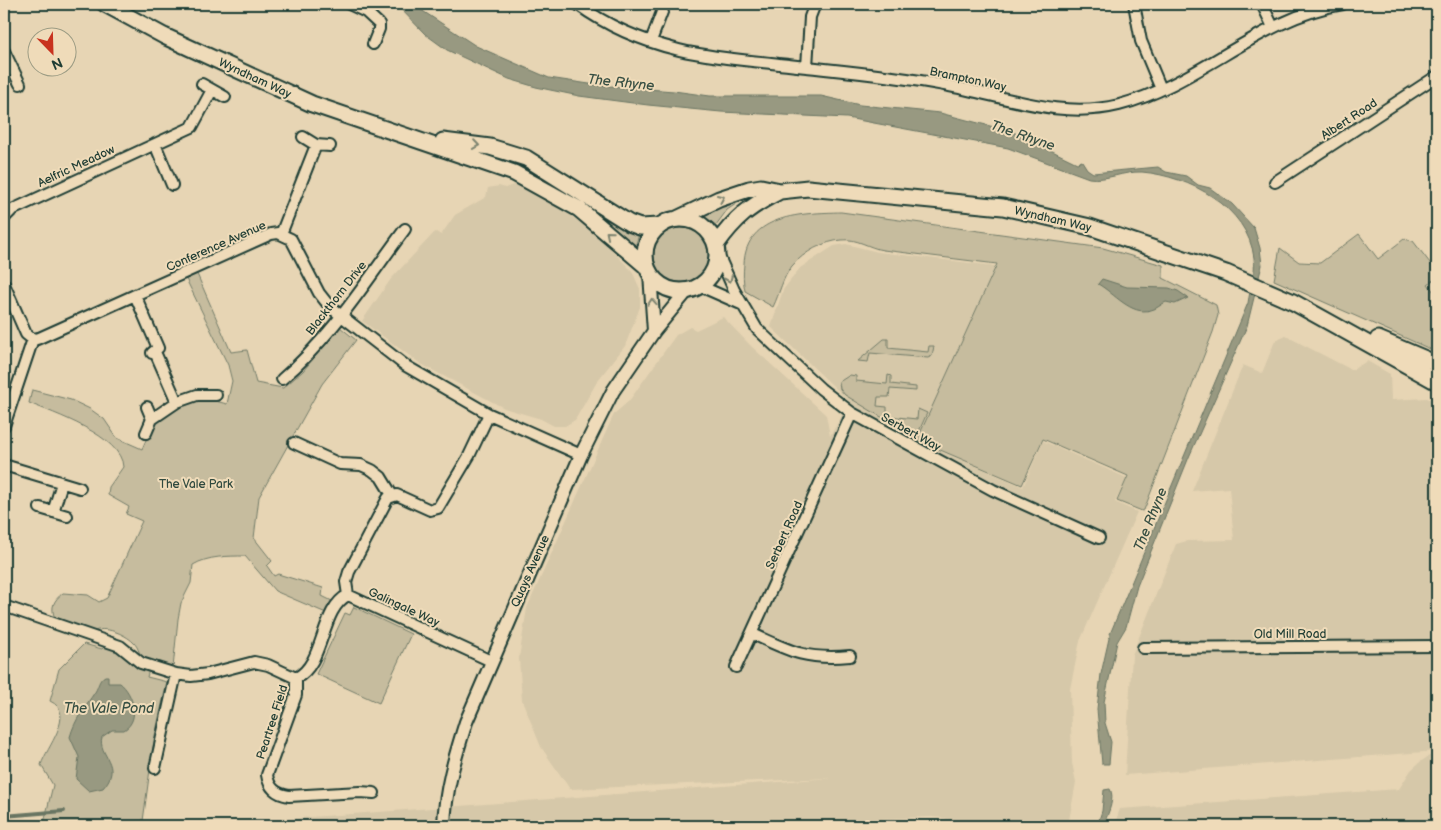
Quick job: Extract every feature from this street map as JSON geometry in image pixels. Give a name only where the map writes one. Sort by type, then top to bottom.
[{"type":"main road","name":"Wyndham Way","points":[[105,4],[164,36],[312,104],[411,136],[514,173],[580,209],[648,270]]},
{"type":"main road","name":"Wyndham Way","points":[[411,136],[490,147],[526,158],[629,223],[640,227],[660,226]]},
{"type":"main road","name":"Wyndham Way","points":[[677,219],[734,192],[761,187],[780,191],[808,188],[1003,208],[1090,227],[1239,278],[1437,364]]},
{"type":"main road","name":"Wyndham Way","points":[[717,249],[739,215],[780,191]]},
{"type":"main road","points":[[677,219],[698,223],[707,229],[717,249],[712,273],[693,288],[668,289],[660,284],[648,270],[645,251],[647,242],[660,226],[677,219]]},
{"type":"main road","name":"Wyndham Way","points":[[1313,311],[1437,382]]},
{"type":"street","points":[[349,4],[366,12],[379,24],[373,44]]},
{"type":"street","name":"Brampton Way","points":[[576,4],[608,24],[651,41],[704,56],[944,85],[1023,104],[1072,110],[1119,104],[1161,89],[1207,67],[1274,26],[1309,12],[1343,4]]},
{"type":"street","points":[[651,41],[665,4]]},
{"type":"street","points":[[806,67],[810,18],[815,4]]},
{"type":"street","points":[[1134,4],[1141,41],[1161,89]]},
{"type":"street","points":[[1262,4],[1274,26]]},
{"type":"street","points":[[5,57],[20,84]]},
{"type":"street","name":"Albert Road","points":[[1275,182],[1437,76]]},
{"type":"street","points":[[202,84],[225,97]]},
{"type":"street","name":"Aelfric Meadow","points":[[5,213],[193,126],[212,90]]},
{"type":"street","points":[[303,137],[316,145],[330,146]]},
{"type":"street","points":[[155,144],[172,185]]},
{"type":"street","points":[[281,234],[316,145]]},
{"type":"street","name":"Blackthorn Drive","points":[[282,379],[300,363],[341,315],[405,229]]},
{"type":"street","name":"Conference Avenue","points":[[33,339],[51,334],[273,233],[281,234],[291,239],[319,293],[341,315],[420,375],[489,414],[581,455]]},
{"type":"street","name":"Serbert Way","points":[[717,249],[742,305],[757,329],[821,389],[852,413],[993,490],[1100,538]]},
{"type":"street","points":[[648,270],[654,330]]},
{"type":"street","points":[[4,284],[26,334],[33,339],[4,426]]},
{"type":"street","points":[[693,288],[742,305]]},
{"type":"street","name":"Quays Avenue","points":[[444,826],[445,805],[452,767],[466,722],[581,455],[613,391],[654,330],[693,288]]},
{"type":"street","points":[[135,295],[158,348],[153,353],[177,402]]},
{"type":"street","points":[[146,433],[152,419],[177,402],[201,394],[216,395]]},
{"type":"street","points":[[147,407],[152,419]]},
{"type":"street","name":"Serbert Road","points":[[736,667],[753,634],[852,413]]},
{"type":"street","points":[[392,495],[397,495],[430,510],[438,508],[469,456],[489,414]]},
{"type":"street","points":[[294,443],[340,464],[361,466],[372,470],[381,477],[392,495]]},
{"type":"street","points":[[4,465],[80,488]]},
{"type":"street","points":[[53,512],[62,483]]},
{"type":"street","points":[[348,595],[346,582],[349,572],[383,505],[392,495]]},
{"type":"street","points":[[40,508],[67,516]]},
{"type":"street","name":"Galingale Way","points":[[296,678],[302,675],[311,663],[335,607],[348,595],[491,661]]},
{"type":"street","points":[[4,606],[120,646],[141,663],[176,674],[191,676],[208,674],[254,662],[268,665],[296,678]]},
{"type":"street","points":[[753,634],[798,655],[820,658],[850,656]]},
{"type":"street","name":"Old Mill Road","points":[[1144,648],[1437,646]]},
{"type":"street","points":[[155,768],[176,674]]},
{"type":"street","name":"Peartree Field","points":[[296,678],[296,694],[267,775],[271,787],[280,794],[289,796],[374,793]]},
{"type":"shaded area","points":[[519,183],[540,193],[597,235],[632,271],[640,289],[640,307],[625,346],[598,380],[575,420],[565,426],[554,426],[541,419],[504,408],[421,364],[362,321],[391,279],[434,233],[436,232],[441,235],[455,215],[486,197],[488,188],[499,186],[505,188]]},
{"type":"shaded area","points":[[846,244],[878,252],[996,266],[917,440],[1023,487],[1043,441],[1127,478],[1115,502],[1137,512],[1080,641],[1070,689],[1072,763],[1076,782],[1068,826],[968,826],[944,818],[931,817],[691,826],[192,826],[831,778],[570,789],[541,747],[522,700],[519,658],[527,608],[614,414],[629,401],[676,335],[690,327],[696,330],[723,317],[751,346],[826,415],[830,436],[850,402],[771,327],[783,290],[800,268],[834,246]]},
{"type":"shaded area","points":[[1286,336],[1352,370],[1367,361],[1390,374],[1391,400],[1427,398],[1437,403],[1437,751],[1125,775],[1132,655],[1176,544],[1187,541],[1234,540],[1229,488],[1192,491],[1243,365],[1262,373],[1275,341]]},
{"type":"shaded area","points":[[1437,755],[1437,826],[1114,826],[1120,809],[1399,789],[1411,770],[1429,756]]},
{"type":"green space","points":[[748,196],[727,210],[716,225],[703,216],[724,204]]},
{"type":"green space","points":[[595,212],[624,229],[639,234],[635,247]]},
{"type":"green space","points":[[841,212],[1103,248],[1163,265],[1163,278],[1216,305],[1218,315],[1213,332],[1144,510],[1142,511],[1117,501],[1128,476],[1043,439],[1022,485],[917,440],[997,264],[883,250],[853,240],[842,240],[821,245],[797,261],[786,276],[773,307],[745,291],[743,271],[747,247],[755,235],[766,226],[779,220],[794,216]]},
{"type":"green space","points":[[681,228],[691,230],[700,236],[706,245],[708,255],[706,265],[700,274],[691,280],[681,282],[671,280],[662,274],[656,265],[654,255],[656,245],[662,236],[671,230]]},
{"type":"green space","points":[[1359,234],[1378,259],[1404,239],[1413,241],[1437,272],[1437,277],[1428,284],[1437,296],[1437,352],[1274,280],[1280,248],[1299,262],[1320,263]]},
{"type":"green space","name":"The Vale Park","points":[[197,274],[231,352],[247,350],[256,383],[283,388],[303,371],[340,327],[356,340],[322,384],[259,497],[254,538],[272,561],[267,566],[274,576],[278,574],[323,588],[322,596],[332,601],[326,613],[275,591],[245,556],[218,557],[199,562],[193,565],[191,583],[181,603],[173,668],[149,663],[142,657],[135,644],[120,633],[103,629],[93,632],[55,618],[54,604],[63,593],[88,595],[99,602],[107,598],[142,521],[126,514],[129,507],[108,495],[109,487],[123,467],[120,456],[111,445],[85,427],[29,403],[32,390],[71,400],[90,409],[104,419],[117,438],[142,449],[153,424],[165,412],[192,400],[208,399],[227,404],[232,381],[228,365],[186,279]]},
{"type":"green space","points":[[884,339],[888,339],[888,348],[928,352],[929,346],[934,346],[932,356],[928,358],[870,353],[868,362],[858,361]]},
{"type":"green space","points":[[850,375],[856,376],[856,381],[887,384],[888,375],[891,376],[891,384],[916,387],[916,391],[890,389],[889,397],[878,397],[877,406],[887,407],[887,416],[917,419],[918,409],[927,413],[916,438],[845,395],[840,389],[839,382]]},
{"type":"green space","points":[[354,607],[411,634],[379,703],[316,674],[345,613],[350,615]]},
{"type":"green space","points":[[84,644],[102,649],[106,645],[121,650],[149,670],[147,677],[167,682],[154,740],[143,821],[68,826],[44,823],[53,785],[41,765],[58,731],[61,714],[58,706],[50,701],[59,669]]},
{"type":"water","points":[[396,4],[412,4],[476,46],[549,78],[596,85],[674,91],[710,96],[821,96],[860,105],[940,113],[1013,132],[1077,163],[1082,161],[1087,169],[1093,173],[1158,167],[1166,172],[1186,176],[1198,185],[1210,188],[1232,204],[1254,228],[1260,248],[1262,265],[1247,326],[1189,457],[1137,586],[1126,627],[1117,642],[1104,702],[1105,723],[1111,742],[1109,764],[1102,764],[1097,709],[1101,674],[1110,634],[1248,303],[1254,275],[1254,258],[1249,240],[1241,224],[1228,209],[1213,197],[1197,188],[1160,175],[1135,172],[1096,179],[1089,178],[1008,148],[847,118],[721,112],[648,105],[579,96],[536,87],[509,79],[447,50],[425,34]]},
{"type":"water","points":[[1102,279],[1127,287],[1169,288],[1178,291],[1188,298],[1175,304],[1166,302],[1151,310],[1137,310],[1123,303],[1098,284]]},
{"type":"water","name":"The Vale Pond","points":[[105,676],[108,676],[108,683],[120,683],[125,687],[134,713],[129,726],[124,730],[112,730],[102,737],[101,743],[111,767],[111,773],[109,780],[103,788],[89,791],[76,779],[79,757],[70,737],[77,719]]},
{"type":"water","points":[[1110,789],[1112,800],[1105,821],[1109,826],[1097,826],[1102,811],[1104,790]]},
{"type":"waterway","points":[[4,816],[64,811]]},
{"type":"water label","name":"The Rhyne","points":[[621,82]]},
{"type":"water label","name":"The Rhyne","points":[[1023,135]]},
{"type":"water label","name":"The Rhyne","points":[[1150,519]]}]
